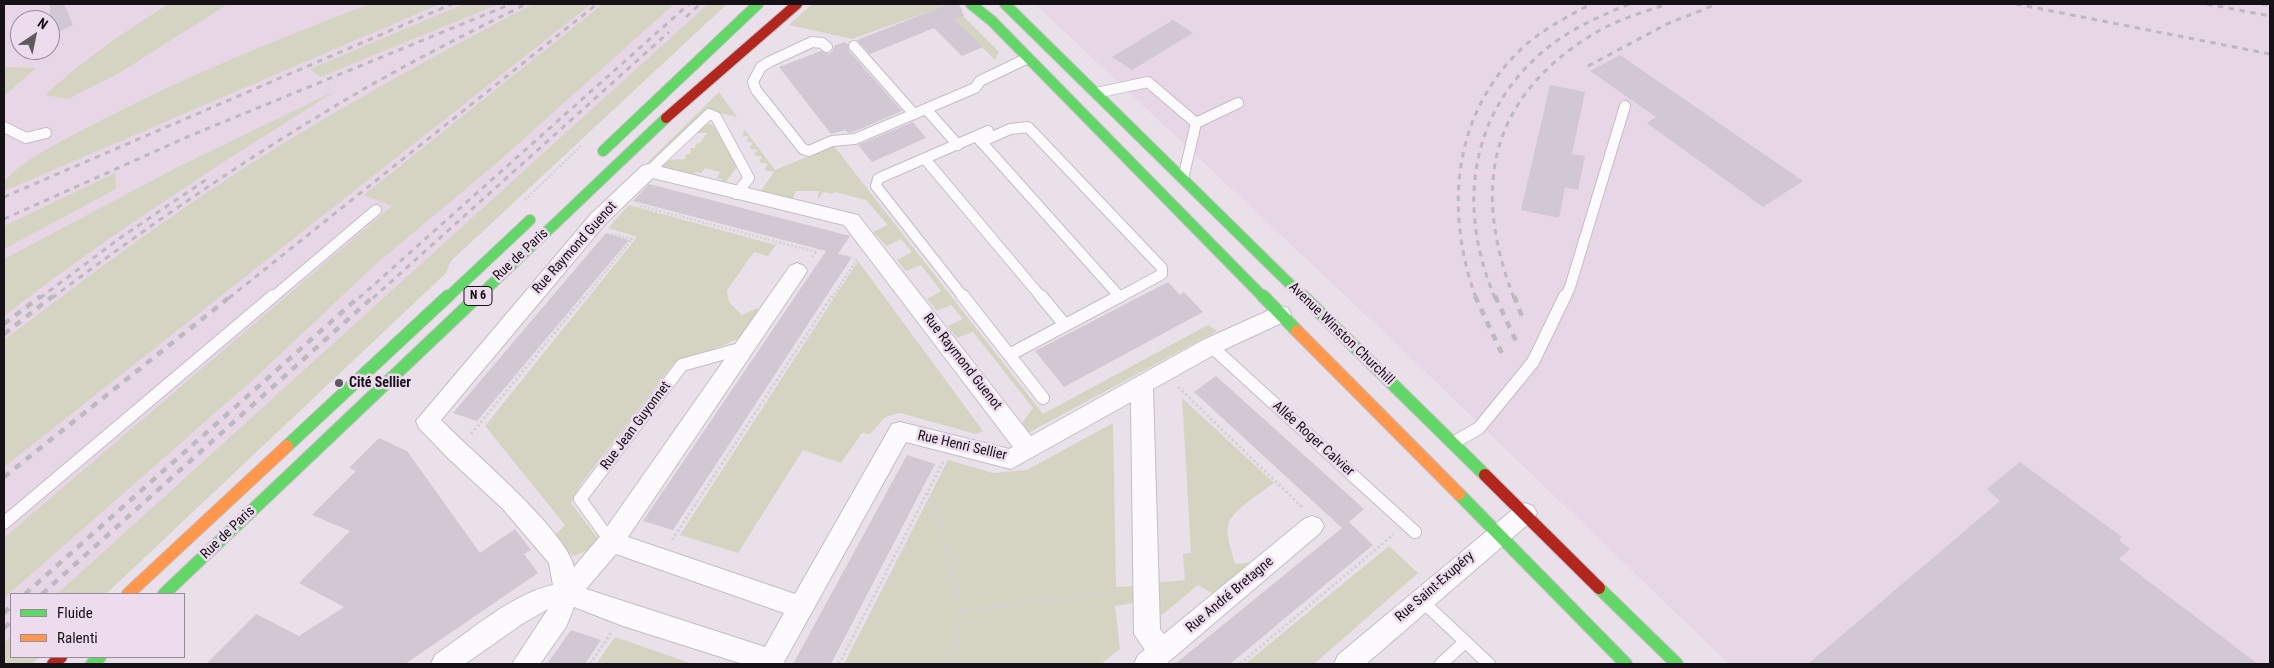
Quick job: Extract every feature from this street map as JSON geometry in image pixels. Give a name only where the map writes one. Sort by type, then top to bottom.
[{"type":"main road","points":[[592,162],[758,4]]},
{"type":"main road","name":"Rue de Paris","points":[[165,593],[595,184],[684,102],[797,4]]},
{"type":"main road","name":"Avenue Winston Churchill","points":[[971,4],[992,21],[1626,664]]},
{"type":"main road","points":[[999,4],[1023,22]]},
{"type":"main road","name":"Avenue Winston Churchill","points":[[1005,4],[1677,664]]},
{"type":"main road","name":"Rue de Paris","points":[[129,593],[542,209]]},
{"type":"street","name":"Rue Raymond Guenot","points":[[567,594],[560,558],[511,502],[456,452],[428,421],[592,227],[649,171],[736,194],[851,220],[1028,449]]},
{"type":"street","points":[[525,664],[557,619],[567,594],[611,542],[797,271]]},
{"type":"street","name":"Rue Henri Sellier","points":[[567,594],[770,662],[900,431],[1011,459],[1211,346],[1281,314]]},
{"type":"street","points":[[1142,385],[1147,634],[1155,658]]},
{"type":"street","name":"Rue Saint-Exupéry","points":[[1347,664],[1525,513]]},
{"type":"street","name":"Rue André Bretagne","points":[[1155,658],[1312,526]]},
{"type":"street","points":[[611,542],[801,607]]},
{"type":"street","points":[[444,664],[544,598],[567,594]]},
{"type":"lane","points":[[826,47],[822,43],[812,42],[769,62],[756,74],[753,82],[756,90],[803,149],[809,151],[832,141],[855,140],[976,88],[980,81],[1028,58]]},
{"type":"lane","points":[[854,46],[914,114]]},
{"type":"lane","points":[[1096,93],[1148,82],[1196,123]]},
{"type":"lane","points":[[1196,123],[1238,103]]},
{"type":"lane","points":[[1453,443],[1479,428],[1533,362],[1570,287],[1625,106]]},
{"type":"lane","points":[[926,109],[958,145]]},
{"type":"lane","points":[[649,171],[709,114],[716,117],[749,178],[736,194]]},
{"type":"lane","points":[[1183,179],[1196,123]]},
{"type":"lane","points":[[1009,355],[1162,274],[1162,268],[1028,127],[1020,126],[958,145],[878,179],[876,186],[1009,355],[1043,398]]},
{"type":"lane","points":[[4,127],[26,138],[46,133]]},
{"type":"lane","points":[[979,139],[994,128]]},
{"type":"lane","points":[[979,139],[1120,296]]},
{"type":"lane","points":[[925,159],[1065,325]]},
{"type":"lane","points":[[4,523],[376,210]]},
{"type":"lane","name":"Rue Jean Guyonnet","points":[[611,542],[580,499],[682,365],[747,346]]},
{"type":"lane","name":"Allée Roger Calvier","points":[[1211,346],[1410,528]]},
{"type":"lane","points":[[1421,600],[1489,664]]},
{"type":"lane","points":[[1441,664],[1466,642]]},
{"type":"path","points":[[618,200],[817,252],[797,271]]},
{"type":"path","points":[[456,452],[632,239],[592,227]]},
{"type":"path","points":[[660,559],[868,242]]},
{"type":"path","points":[[1163,373],[1315,520],[1312,526]]},
{"type":"path","points":[[840,664],[952,444]]},
{"type":"path","points":[[927,493],[937,514],[962,611],[949,664]]},
{"type":"path","points":[[1240,664],[1410,528]]},
{"type":"path","points":[[962,611],[1215,580]]},
{"type":"path","points":[[590,664],[623,614]]},
{"type":"shaded area","points":[[4,4],[719,4],[71,593],[10,593],[10,649],[4,654]]},
{"type":"shaded area","points":[[1035,4],[2270,4],[2270,664],[1729,664],[1387,335]]},
{"type":"green space","points":[[169,4],[228,4],[119,73],[68,99],[45,95],[105,46]]},
{"type":"green space","points":[[370,4],[440,4],[4,191],[4,181],[34,157],[124,108],[228,60]]},
{"type":"green space","points":[[464,4],[499,4],[320,77],[310,69]]},
{"type":"green space","points":[[533,4],[591,4],[4,467],[4,340],[188,205],[254,162],[372,91]]},
{"type":"green space","points":[[603,4],[674,4],[499,161],[377,263],[256,377],[4,598],[4,538],[392,206],[364,195]]},
{"type":"green space","points":[[708,4],[727,4],[451,261],[446,273],[107,593],[58,593]]},
{"type":"green space","points":[[812,4],[946,4],[963,16],[999,52],[995,60],[942,7],[852,39],[789,25]]},
{"type":"green space","points":[[4,67],[36,68],[4,96]]},
{"type":"green space","points":[[339,89],[127,227],[44,285],[4,316],[4,259],[176,168]]},
{"type":"green space","points":[[719,92],[737,117],[714,112],[700,115],[648,167],[641,169]]},
{"type":"green space","points":[[710,124],[714,126],[738,165],[726,182],[719,184],[722,179],[717,178],[720,172],[705,168],[701,173],[696,172],[692,176],[661,166],[665,160],[685,159],[686,154],[690,154],[691,148],[695,148],[696,144],[700,143],[707,133],[693,133],[703,125]]},
{"type":"green space","points":[[745,130],[775,170],[834,146],[1043,414],[1208,325],[1217,331],[1028,433],[1025,431],[1022,423],[1033,408],[973,332],[957,338],[948,326],[963,319],[951,305],[937,311],[927,299],[941,291],[921,265],[906,271],[897,260],[912,252],[901,239],[887,246],[873,232],[888,225],[866,200],[835,192],[832,194],[823,192],[818,200],[819,191],[796,191],[791,203],[745,190],[747,187],[761,191],[774,172],[764,170],[768,164],[759,162],[762,157],[754,155],[758,150],[749,148],[753,143],[746,141],[749,137],[742,135]]},
{"type":"green space","points":[[115,173],[116,189],[4,249],[4,226]]},
{"type":"green space","points":[[629,205],[776,245],[768,256],[754,252],[727,290],[729,302],[742,315],[757,308],[760,313],[746,335],[674,363],[581,484],[571,503],[599,540],[586,551],[574,556],[567,552],[554,536],[565,525],[485,426],[637,237],[608,228]]},
{"type":"green space","points":[[858,261],[983,431],[976,434],[900,413],[885,417],[870,434],[862,433],[841,463],[803,450],[738,553],[680,535]]},
{"type":"green space","points":[[1182,398],[1274,483],[1241,508],[1228,525],[1235,564],[1253,562],[1217,596],[1198,585],[1162,615],[1157,612],[1154,583],[1185,580],[1183,554],[1191,553]]},
{"type":"green space","points":[[1113,423],[1116,587],[1134,586],[1134,603],[1115,606],[1120,649],[1101,664],[844,664],[948,460],[993,473],[1027,470]]},
{"type":"green space","points":[[1389,546],[1418,573],[1314,664],[1245,664]]},
{"type":"green space","points":[[10,637],[10,658],[38,658],[32,664],[4,664],[4,643]]},
{"type":"green space","points":[[615,637],[693,664],[596,664]]},
{"type":"building","points":[[50,4],[64,4],[73,25],[60,31],[60,10],[50,10]]},
{"type":"building","points":[[949,4],[958,4],[964,16],[955,20],[983,47],[962,56],[934,28],[870,54],[857,40]]},
{"type":"building","points":[[1173,20],[1193,33],[1132,70],[1112,57]]},
{"type":"building","points":[[844,42],[848,44],[849,51],[902,111],[853,132],[848,133],[845,130],[831,134],[779,67],[821,51],[829,54],[833,51],[834,46]]},
{"type":"building","points":[[1620,55],[1803,181],[1763,207],[1647,123],[1656,117],[1590,71]]},
{"type":"building","points":[[1550,85],[1585,92],[1572,154],[1585,156],[1578,190],[1565,187],[1559,218],[1521,210]]},
{"type":"building","points":[[913,122],[926,138],[872,162],[858,145]]},
{"type":"building","points":[[649,184],[850,236],[838,254],[852,257],[673,530],[643,521],[826,251],[633,201]]},
{"type":"building","points":[[606,233],[629,240],[477,421],[453,413]]},
{"type":"building","points":[[1168,282],[1180,295],[1184,292],[1203,312],[1064,387],[1035,351]]},
{"type":"building","points":[[1216,376],[1364,509],[1349,522],[1373,545],[1230,664],[1175,664],[1342,528],[1194,392]]},
{"type":"building","points":[[379,438],[407,451],[480,553],[515,529],[531,550],[524,554],[538,573],[405,664],[206,664],[256,614],[299,636],[344,607],[299,583],[350,531],[312,515],[356,471],[349,468]]},
{"type":"building","points":[[907,455],[935,464],[831,664],[793,664]]},
{"type":"building","points":[[2020,462],[2122,537],[2119,540],[2130,549],[2119,559],[2258,664],[1808,664],[2000,501],[1987,489]]},
{"type":"building","points":[[571,630],[601,640],[585,664],[547,664]]},
{"type":"railway","points":[[4,197],[452,4]]},
{"type":"railway","points":[[4,219],[187,137],[511,4]]},
{"type":"railway","points":[[52,298],[171,212],[294,131],[396,71],[526,4]]},
{"type":"railway","points":[[229,298],[597,4]]},
{"type":"railway","points":[[359,298],[689,4]]},
{"type":"railway","points":[[686,17],[700,4]]},
{"type":"railway","points":[[1476,298],[1466,266],[1460,233],[1458,200],[1461,168],[1468,136],[1479,106],[1496,78],[1526,44],[1553,25],[1591,4]]},
{"type":"railway","points":[[1495,298],[1483,263],[1476,227],[1474,192],[1478,158],[1488,126],[1504,95],[1526,67],[1563,36],[1629,4]]},
{"type":"railway","points":[[1514,298],[1501,258],[1494,220],[1493,185],[1498,150],[1510,119],[1529,89],[1556,61],[1590,36],[1637,14],[1667,4]]},
{"type":"railway","points":[[1588,66],[1667,24],[1717,4]]},
{"type":"railway","points":[[2016,4],[2270,54]]},
{"type":"railway","points":[[2207,4],[2270,16]]},
{"type":"railway","points":[[2262,4],[2270,5]]},
{"type":"railway","points":[[373,298],[669,32]]},
{"type":"railway","points":[[40,298],[120,238],[207,179]]},
{"type":"railway","points":[[4,324],[41,296]]},
{"type":"railway","points":[[4,334],[53,296]]},
{"type":"railway","points":[[4,477],[231,296]]},
{"type":"railway","points":[[26,593],[360,296]]},
{"type":"railway","points":[[43,593],[374,296]]},
{"type":"railway","points":[[1475,296],[1504,358]]},
{"type":"railway","points":[[1495,296],[1516,341]]},
{"type":"railway","points":[[1514,296],[1523,319]]},
{"type":"railway","points":[[4,613],[10,607]]},
{"type":"railway","points":[[4,628],[10,623]]},
{"type":"traffic: fast","points":[[603,151],[758,4]]},
{"type":"traffic: fast","points":[[971,4],[992,21],[1297,331]]},
{"type":"traffic: fast","points":[[1005,4],[1485,475]]},
{"type":"traffic: fast","points":[[165,593],[666,118]]},
{"type":"traffic: fast","points":[[287,446],[530,220]]},
{"type":"traffic: fast","points":[[1459,494],[1626,664]]},
{"type":"traffic: fast","points":[[1599,588],[1677,664]]},
{"type":"traffic: fast","points":[[92,664],[99,658]]},
{"type":"traffic: slow","points":[[1297,331],[1459,494]]},
{"type":"traffic: slow","points":[[129,593],[287,446]]},
{"type":"traffic: jam","points":[[666,118],[797,4]]},
{"type":"traffic: jam","points":[[1485,475],[1599,588]]},
{"type":"traffic: jam","points":[[53,664],[60,658]]},
{"type":"place","name":"Cité Sellier","points":[[339,383]]}]
